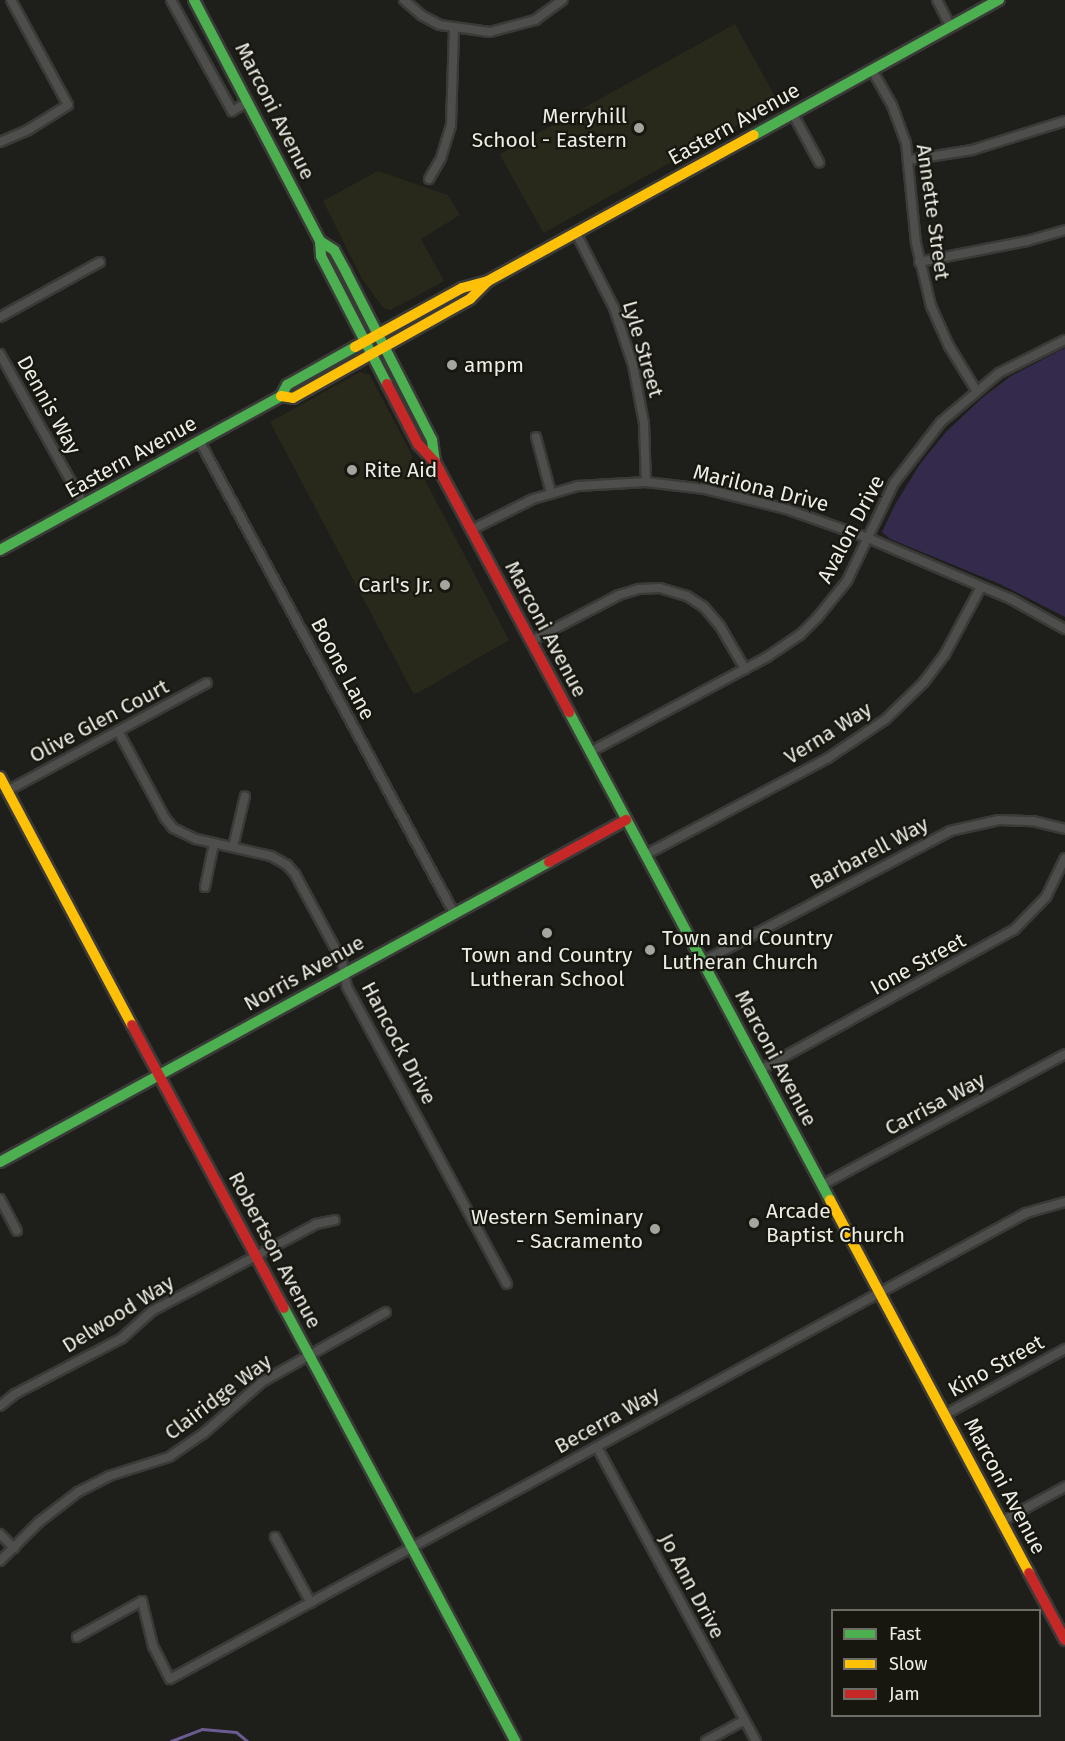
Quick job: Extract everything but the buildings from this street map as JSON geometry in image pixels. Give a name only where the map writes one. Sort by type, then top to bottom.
[{"type":"main road","name":"Marconi Avenue","points":[[194,0],[320,241],[321,256],[418,444],[435,462],[1065,1639]]},
{"type":"main road","name":"Eastern Avenue","points":[[0,550],[280,396],[287,385],[462,288],[488,281],[999,0]]},
{"type":"main road","name":"Marconi Avenue","points":[[320,241],[334,250],[432,440],[435,462]]},
{"type":"main road","name":"Eastern Avenue","points":[[280,396],[293,398],[470,300],[488,281]]},
{"type":"main road","name":"Robertson Avenue","points":[[0,777],[515,1741]]},
{"type":"main road","name":"Norris Avenue","points":[[0,1162],[626,820]]},
{"type":"street","points":[[0,142],[28,130],[68,105],[11,0]]},
{"type":"street","points":[[171,0],[232,111],[248,102]]},
{"type":"street","points":[[404,0],[427,19],[454,29],[474,32],[506,30],[535,20],[564,0]]},
{"type":"street","points":[[937,0],[951,27]]},
{"type":"street","points":[[429,179],[448,138],[453,81],[454,29]]},
{"type":"street","name":"Annette Street","points":[[872,70],[892,105],[909,160],[919,262],[939,326],[976,390]]},
{"type":"street","points":[[793,114],[819,162]]},
{"type":"street","points":[[909,160],[972,150],[1065,121]]},
{"type":"street","points":[[919,262],[1027,241],[1065,230]]},
{"type":"street","name":"Lyle Street","points":[[576,233],[614,308],[633,364],[644,423],[646,482]]},
{"type":"street","points":[[0,317],[100,262]]},
{"type":"street","name":"Avalon Drive","points":[[590,752],[780,649],[817,618],[847,581],[883,504],[911,459],[941,422],[976,390],[1017,362],[1065,340]]},
{"type":"street","name":"Dennis Way","points":[[0,354],[84,505]]},
{"type":"street","points":[[536,437],[552,493]]},
{"type":"street","name":"Boone Lane","points":[[200,441],[454,914]]},
{"type":"street","name":"Marilona Drive","points":[[471,530],[516,506],[552,493],[597,484],[646,482],[705,489],[756,501],[868,538],[1011,599],[1065,629]]},
{"type":"street","name":"Verna Way","points":[[645,855],[828,758],[886,719],[924,682],[945,654],[981,587]]},
{"type":"street","points":[[531,642],[619,595],[639,589],[660,588],[687,596],[704,607],[720,626],[745,669]]},
{"type":"street","name":"Olive Glen Court","points":[[8,791],[207,683]]},
{"type":"street","name":"Hancock Drive","points":[[118,731],[169,823],[184,834],[271,856],[291,870],[342,961],[353,997],[507,1284]]},
{"type":"street","points":[[233,847],[245,796]]},
{"type":"street","name":"Barbarell Way","points":[[702,962],[950,831],[982,822],[1008,819],[1033,821],[1065,829]]},
{"type":"street","points":[[205,886],[214,843]]},
{"type":"street","name":"Ione Street","points":[[760,1070],[1008,935],[1026,920],[1046,897],[1065,858]]},
{"type":"street","name":"Carrisa Way","points":[[822,1185],[1065,1054]]},
{"type":"street","points":[[0,1199],[17,1231]]},
{"type":"street","name":"Becerra Way","points":[[77,1637],[141,1601],[153,1646],[170,1679],[1026,1213],[1065,1202]]},
{"type":"street","name":"Delwood Way","points":[[0,1406],[15,1394],[122,1338],[152,1311],[316,1224],[335,1220]]},
{"type":"street","name":"Clairidge Way","points":[[0,1561],[39,1522],[78,1492],[109,1476],[172,1455],[204,1434],[262,1382],[386,1312]]},
{"type":"street","name":"Kino Street","points":[[944,1414],[1065,1349]]},
{"type":"street","name":"Jo Ann Drive","points":[[597,1447],[743,1721],[756,1741]]},
{"type":"street","points":[[1002,1521],[1065,1487]]},
{"type":"street","points":[[0,1534],[14,1548]]},
{"type":"street","points":[[275,1536],[311,1603]]},
{"type":"street","points":[[706,1741],[743,1721]]},
{"type":"shaded area","name":"Merryhill School - Eastern","points":[[735,24],[779,103],[543,233],[500,154]]},
{"type":"shaded area","points":[[378,171],[448,195],[460,215],[421,239],[444,281],[391,310],[383,308],[362,279],[323,201]]},
{"type":"shaded area","points":[[1065,348],[1065,617],[1002,585],[890,539],[882,532],[896,503],[920,464],[946,432],[982,398],[1011,376]]},
{"type":"shaded area","points":[[360,372],[370,375],[509,640],[418,693],[413,693],[270,422]]},
{"type":"waterway","points":[[171,1741],[202,1729],[236,1732],[247,1741]]},
{"type":"traffic: fast","points":[[194,0],[320,241],[321,256],[387,384]]},
{"type":"traffic: fast","points":[[754,135],[999,0]]},
{"type":"traffic: fast","points":[[320,241],[334,250],[346,272],[432,440],[435,461]]},
{"type":"traffic: fast","points":[[0,550],[281,396],[287,385],[355,347]]},
{"type":"traffic: fast","points":[[569,712],[830,1200]]},
{"type":"traffic: fast","points":[[0,1162],[549,862]]},
{"type":"traffic: fast","points":[[284,1308],[515,1741]]},
{"type":"traffic: slow","points":[[355,347],[462,288],[488,281],[754,135]]},
{"type":"traffic: slow","points":[[281,396],[293,398],[470,299],[487,282]]},
{"type":"traffic: slow","points":[[0,777],[132,1025]]},
{"type":"traffic: slow","points":[[830,1200],[1029,1573]]},
{"type":"traffic: jam","points":[[387,384],[418,444],[435,462],[569,712]]},
{"type":"traffic: jam","points":[[549,862],[626,820]]},
{"type":"traffic: jam","points":[[132,1025],[284,1308]]},
{"type":"traffic: jam","points":[[1029,1573],[1065,1640]]},
{"type":"place","name":"Merryhill School - Eastern","points":[[639,128]]},
{"type":"place","name":"ampm","points":[[452,365]]},
{"type":"place","name":"Rite Aid","points":[[352,470]]},
{"type":"place","name":"Carl's Jr.","points":[[445,585]]},
{"type":"place","name":"Town and Country Lutheran School","points":[[547,933]]},
{"type":"place","name":"Town and Country Lutheran Church","points":[[650,950]]},
{"type":"place","name":"Arcade Baptist Church","points":[[754,1223]]},
{"type":"place","name":"Western Seminary - Sacramento","points":[[655,1229]]}]
